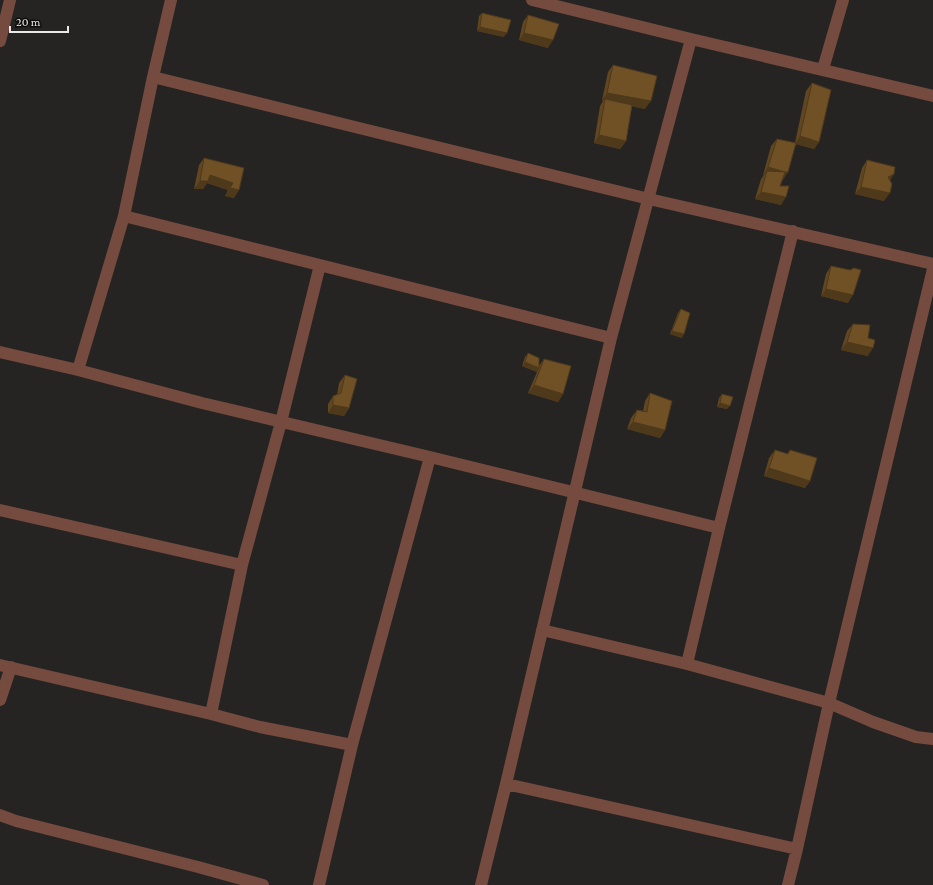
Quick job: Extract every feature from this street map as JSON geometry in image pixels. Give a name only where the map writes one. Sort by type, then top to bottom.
[{"type":"street","points":[[0,41],[10,0]]},
{"type":"street","points":[[78,370],[124,216],[153,77],[171,0]]},
{"type":"street","points":[[532,0],[933,96]]},
{"type":"street","points":[[823,70],[843,0]]},
{"type":"street","points":[[481,885],[611,338],[691,39]]},
{"type":"street","points":[[153,77],[649,199],[933,264]]},
{"type":"street","points":[[124,216],[611,338]]},
{"type":"street","points":[[687,664],[719,528],[793,231]]},
{"type":"street","points":[[211,714],[242,565],[281,422],[320,265]]},
{"type":"street","points":[[788,885],[829,703],[933,269]]},
{"type":"street","points":[[0,352],[78,370],[202,403],[719,528]]},
{"type":"street","points":[[319,885],[352,746],[430,457]]},
{"type":"street","points":[[0,510],[242,565]]},
{"type":"street","points":[[542,630],[687,664],[829,703],[873,722],[916,736],[933,739]]},
{"type":"street","points":[[0,700],[5,666],[211,714],[260,727],[352,746]]},
{"type":"street","points":[[506,784],[797,849]]},
{"type":"street","points":[[0,815],[16,822],[198,867],[263,885]]},
{"type":"building","points":[[482,13],[511,20],[507,33],[480,27]]},
{"type":"building","points":[[528,15],[559,24],[553,40],[524,33]]},
{"type":"building","points":[[613,65],[657,76],[651,101],[607,93]]},
{"type":"building","points":[[812,83],[831,90],[819,142],[800,136]]},
{"type":"building","points":[[605,99],[632,105],[626,141],[599,135]]},
{"type":"building","points":[[777,139],[796,143],[788,172],[768,167]]},
{"type":"building","points":[[204,158],[244,168],[239,190],[230,188],[233,183],[210,175],[208,181],[200,181]]},
{"type":"building","points":[[867,160],[895,167],[894,174],[888,177],[892,184],[890,193],[861,187]]},
{"type":"building","points":[[767,171],[785,172],[780,186],[789,186],[786,197],[761,192]]},
{"type":"building","points":[[831,266],[850,270],[854,268],[861,270],[853,295],[826,289]]},
{"type":"building","points":[[681,309],[690,313],[684,334],[672,331]]},
{"type":"building","points":[[853,324],[870,325],[868,338],[875,340],[873,348],[847,342]]},
{"type":"building","points":[[528,353],[539,358],[539,368],[525,362]]},
{"type":"building","points":[[544,359],[571,366],[563,394],[534,385]]},
{"type":"building","points":[[345,375],[357,379],[349,408],[333,405],[333,396],[341,393]]},
{"type":"building","points":[[650,393],[672,401],[665,430],[633,422],[637,410],[647,412]]},
{"type":"building","points":[[722,394],[733,397],[730,406],[720,403]]},
{"type":"building","points":[[775,450],[788,454],[790,450],[817,458],[810,481],[769,468]]}]
